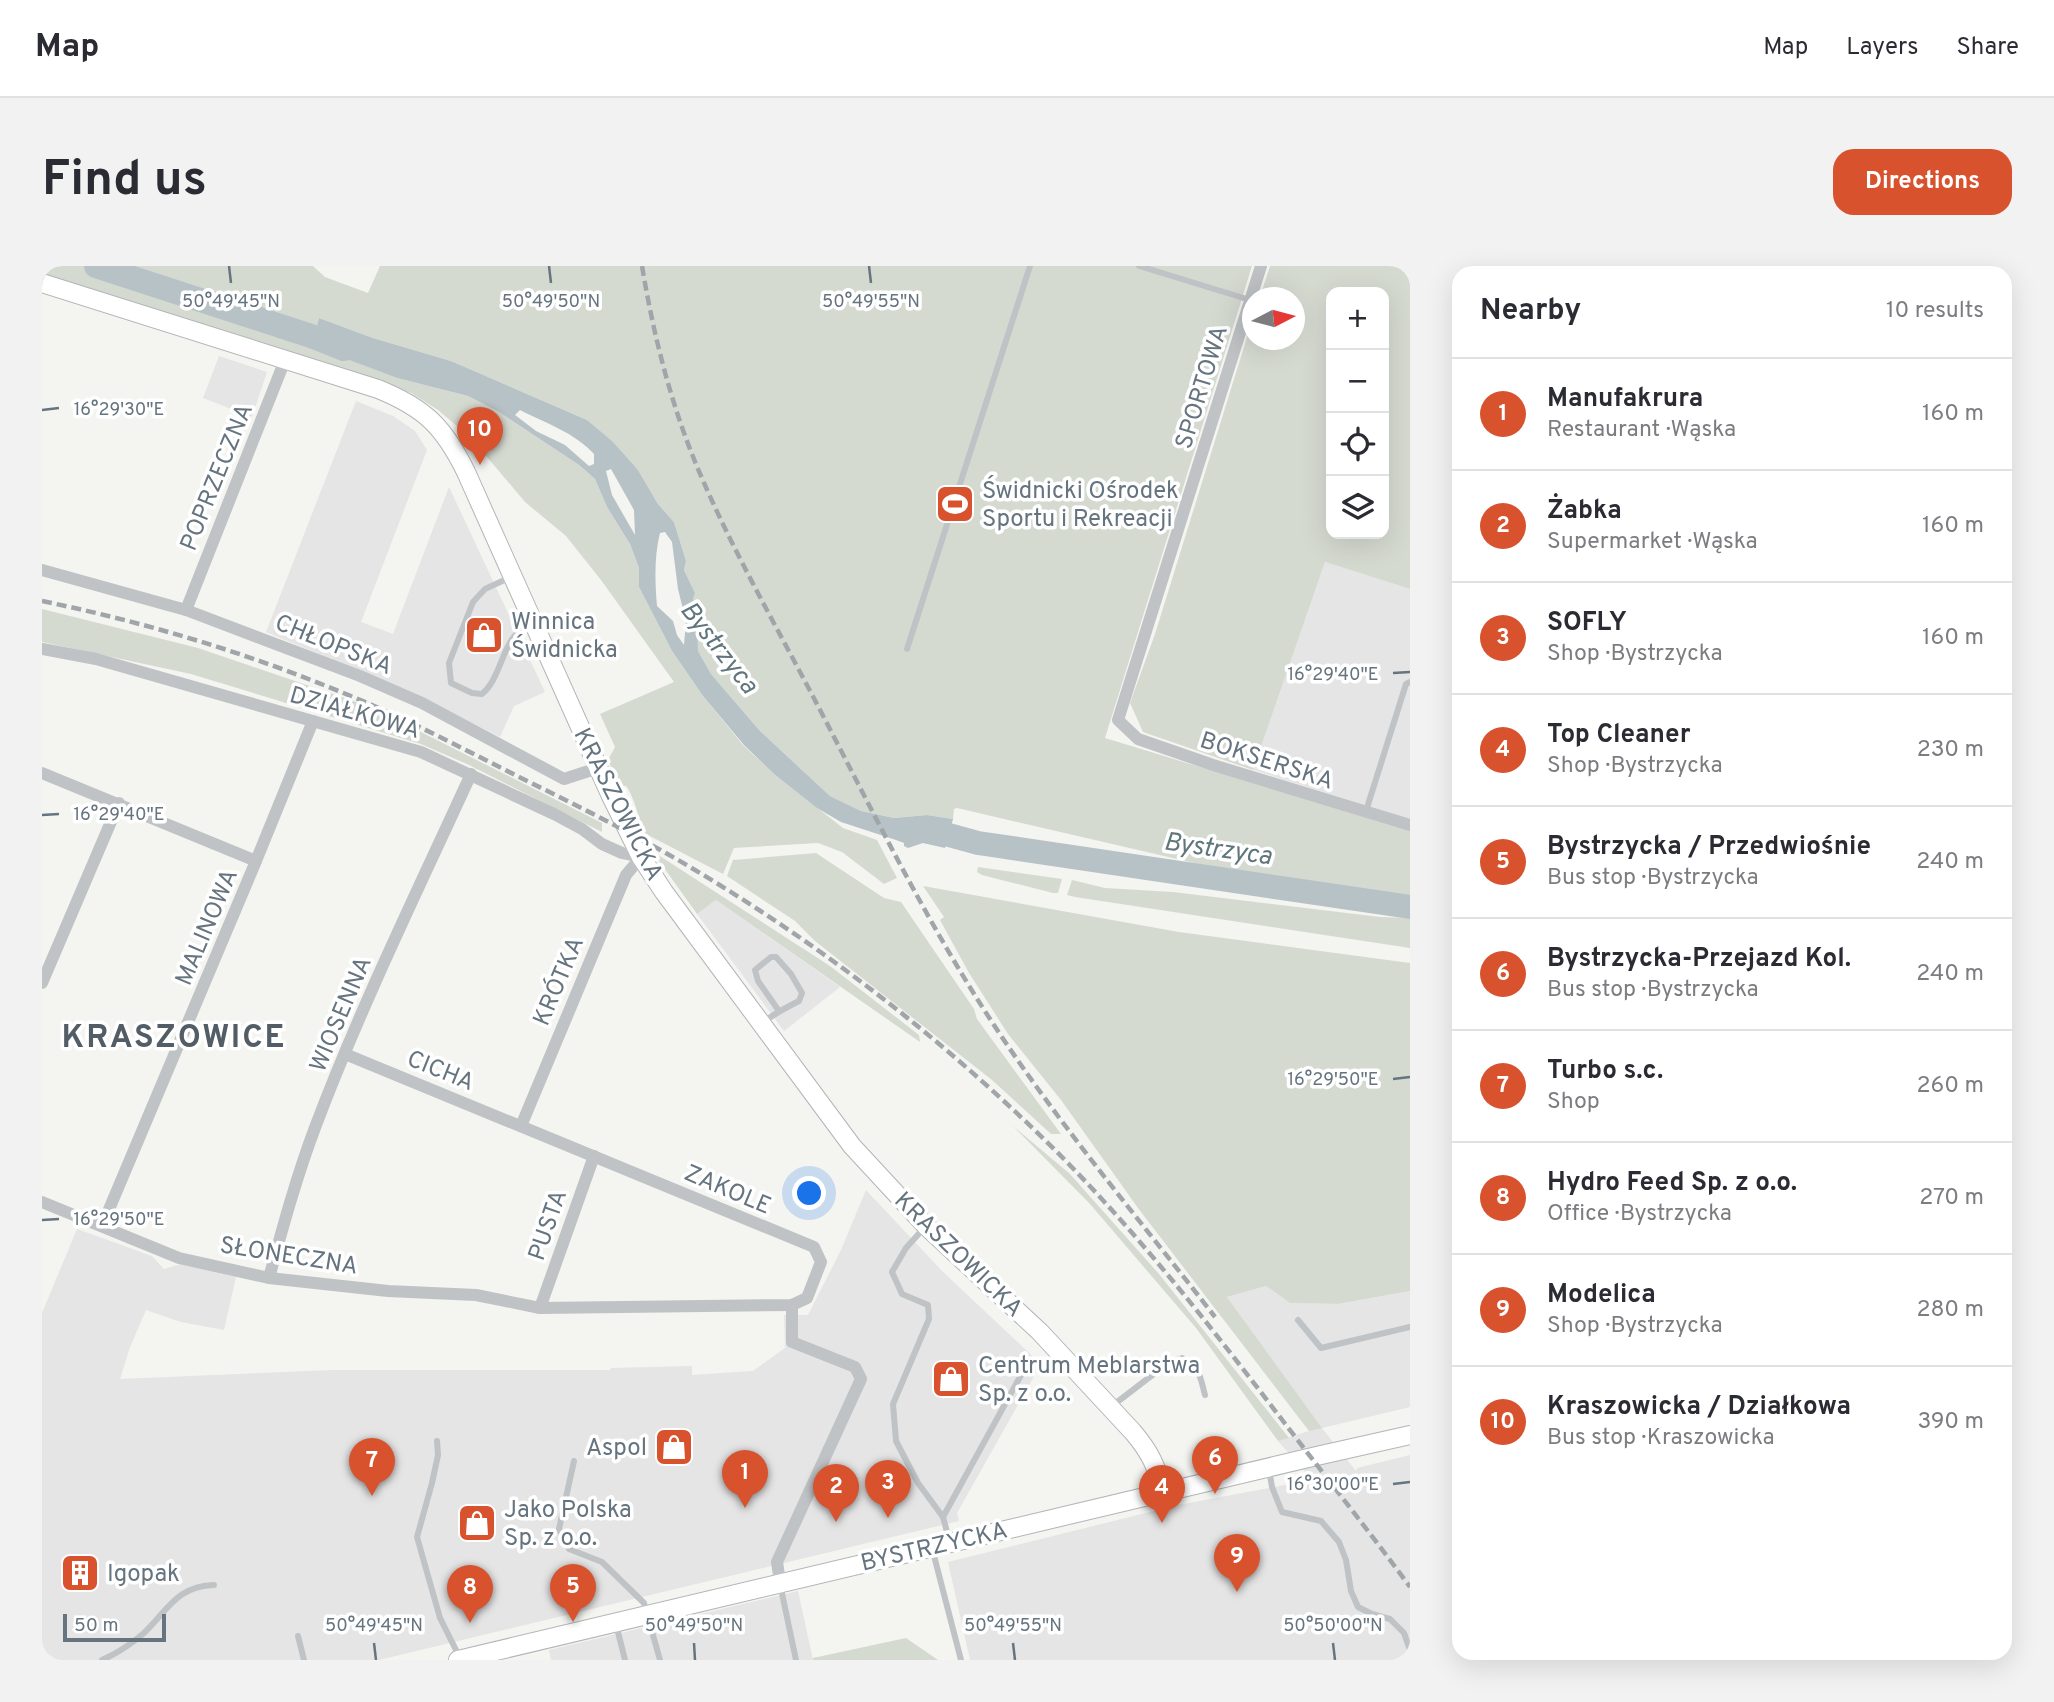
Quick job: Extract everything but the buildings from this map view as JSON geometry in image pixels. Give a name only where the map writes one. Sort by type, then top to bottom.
[{"type":"street","name":"SPORTOWA","points":[[1254,287],[1261,266]]},
{"type":"street","name":"KRASZOWICKA","points":[[42,284],[388,393],[432,418],[447,435],[466,472],[640,857],[852,1146],[926,1226],[1040,1332],[1148,1449],[1157,1467],[1163,1492]]},
{"type":"street","name":"SPORTOWA","points":[[1118,720],[1242,325]]},
{"type":"street","name":"POPRZECZNA","points":[[186,610],[285,360]]},
{"type":"street","name":"CHŁOPSKA","points":[[42,570],[186,610],[360,676],[422,703],[564,779],[598,768]]},
{"type":"street","name":"DZIAŁKOWA","points":[[42,649],[96,659],[421,752],[582,829],[602,844],[640,857]]},
{"type":"street","name":"BOKSERSKA","points":[[1118,720],[1138,738],[1213,765],[1410,825]]},
{"type":"street","name":"MALINOWA","points":[[102,1226],[313,721]]},
{"type":"street","points":[[42,773],[256,862]]},
{"type":"street","name":"WIOSENNA","points":[[269,1278],[290,1200],[316,1125],[345,1054],[471,774]]},
{"type":"street","points":[[42,983],[119,803]]},
{"type":"street","name":"KRÓTKA","points":[[521,1126],[626,875],[640,857]]},
{"type":"street","name":"CICHA","points":[[345,1054],[521,1126]]},
{"type":"street","name":"ZAKOLE","points":[[521,1126],[814,1247],[821,1262],[807,1298],[792,1305]]},
{"type":"street","name":"PUSTA","points":[[540,1308],[594,1156]]},
{"type":"street","name":"SŁONECZNA","points":[[42,1202],[179,1258],[269,1278],[388,1291],[476,1295],[540,1308]]},
{"type":"street","points":[[540,1308],[792,1305],[792,1342],[855,1367],[861,1379],[777,1562],[780,1582]]},
{"type":"street","name":"BYSTRZYCKA","points":[[459,1660],[780,1582],[1410,1436]]},
{"type":"lane","points":[[907,649],[1030,266]]},
{"type":"lane","points":[[1139,266],[1242,298]]},
{"type":"lane","points":[[513,576],[485,589],[473,603],[449,663],[451,683],[472,693],[482,694],[489,688],[500,661],[518,632],[534,624]]},
{"type":"lane","points":[[1366,813],[1406,684],[1410,682]]},
{"type":"lane","points":[[763,1023],[779,1011],[799,1002],[802,993],[784,966],[776,957],[771,957],[755,971],[758,981],[779,1011]]},
{"type":"lane","points":[[926,1226],[906,1248],[892,1272],[902,1294],[928,1305],[929,1319],[893,1404],[896,1441],[918,1483],[943,1517],[950,1543]]},
{"type":"lane","points":[[1298,1320],[1321,1348],[1410,1327]]},
{"type":"lane","points":[[1110,1407],[1168,1363],[1182,1358],[1194,1364],[1205,1395]]},
{"type":"lane","points":[[943,1517],[1026,1366]]},
{"type":"lane","points":[[436,1441],[438,1455],[417,1537],[440,1618],[459,1660]]},
{"type":"lane","points":[[1219,1443],[1228,1477]]},
{"type":"lane","points":[[575,1461],[559,1529],[569,1549],[602,1562],[644,1603],[660,1660]]},
{"type":"lane","points":[[1269,1467],[1272,1488],[1282,1512],[1321,1521],[1339,1542],[1346,1560],[1351,1591],[1359,1607],[1390,1619],[1404,1633],[1410,1650]]},
{"type":"lane","points":[[932,1547],[961,1660]]},
{"type":"lane","points":[[780,1582],[796,1660]]},
{"type":"lane","points":[[102,1660],[124,1650],[146,1631],[174,1599],[199,1586],[214,1585]]},
{"type":"lane","points":[[616,1622],[625,1660]]},
{"type":"lane","points":[[298,1636],[304,1660]]},
{"type":"shaded area","points":[[42,266],[313,266],[325,277],[368,293],[380,266],[1252,266],[1245,287],[1242,287],[1242,298],[1105,738],[1410,831],[1410,895],[1216,868],[957,808],[954,809],[953,819],[927,815],[894,818],[861,811],[830,796],[760,731],[711,674],[698,651],[697,607],[693,599],[695,593],[684,570],[686,561],[674,522],[658,504],[638,470],[587,420],[451,361],[373,338],[319,318],[313,346],[397,378],[468,396],[499,412],[579,465],[595,479],[607,507],[630,544],[639,568],[639,587],[672,651],[703,696],[743,745],[774,774],[843,828],[877,840],[897,878],[884,884],[842,852],[818,843],[734,848],[723,874],[644,833],[631,796],[626,786],[619,786],[608,760],[615,747],[600,714],[674,682],[566,536],[525,502],[471,438],[438,410],[411,393],[316,360],[42,274]]},
{"type":"shaded area","points":[[1270,266],[1410,266],[1410,589],[1325,562],[1253,770],[1143,732],[1130,703],[1155,634],[1243,350],[1305,350],[1305,287],[1263,287]]},
{"type":"shaded area","points":[[319,318],[373,338],[451,361],[587,420],[613,442],[638,470],[658,504],[674,522],[686,561],[684,570],[695,593],[693,599],[697,607],[698,651],[711,674],[760,731],[830,796],[861,811],[894,818],[927,815],[953,819],[945,848],[923,843],[908,848],[904,843],[841,822],[817,808],[774,774],[744,745],[703,696],[672,651],[639,587],[639,568],[630,544],[607,507],[595,479],[579,465],[499,412],[468,396],[397,378],[312,346]],"holes":[[[520,410],[578,440],[594,454],[594,464],[589,466],[565,445],[536,431],[515,415]],[[611,469],[634,510],[635,535],[612,495],[606,471]],[[665,532],[672,542],[678,589],[686,621],[684,645],[677,635],[673,621],[657,606],[656,570],[660,533]]]},
{"type":"shaded area","points":[[219,356],[267,372],[252,417],[203,398]]},
{"type":"shaded area","points":[[356,401],[393,416],[415,431],[427,450],[361,622],[393,634],[449,487],[545,692],[514,706],[500,737],[414,694],[266,632]]},
{"type":"shaded area","points":[[1325,562],[1410,589],[1410,819],[1253,770]]},
{"type":"shaded area","points":[[42,609],[198,648],[371,707],[602,823],[602,832],[469,765],[421,744],[191,674],[42,642]]},
{"type":"shaded area","points":[[652,851],[830,966],[919,1035],[920,1042],[716,900],[697,914]]},
{"type":"shaded area","points":[[816,853],[884,898],[901,902],[974,1009],[977,1019],[1061,1134],[1051,1134],[992,1080],[815,941],[795,921],[727,876],[733,860]]},
{"type":"shaded area","points":[[978,867],[1062,879],[1058,893],[1053,893],[982,875],[977,872]]},
{"type":"shaded area","points":[[1072,880],[1105,888],[1173,892],[1380,917],[1410,918],[1410,948],[1075,897],[1067,895]]},
{"type":"shaded area","points":[[923,886],[1179,932],[1410,963],[1410,1291],[1338,1304],[1290,1303],[1266,1286],[1227,1297],[1322,1428],[1309,1431],[1138,1208],[1061,1100],[1008,1034],[969,973],[940,920],[944,917]]},
{"type":"shaded area","points":[[716,900],[840,987],[784,1031],[697,914]]},
{"type":"shaded area","points":[[1013,1126],[1070,1174],[1159,1274],[1289,1438],[1278,1441],[1196,1328],[1090,1204]]},
{"type":"shaded area","points":[[866,1190],[943,1272],[1041,1364],[957,1513],[959,1521],[379,1660],[42,1660],[42,1313],[77,1229],[152,1256],[164,1269],[181,1264],[236,1277],[224,1330],[181,1322],[146,1310],[120,1379],[333,1370],[610,1370],[692,1366],[692,1375],[753,1371],[785,1348],[784,1315],[808,1315],[841,1250]]},
{"type":"shaded area","points":[[1266,1286],[1290,1303],[1338,1304],[1410,1291],[1410,1407],[1322,1428],[1356,1471],[1357,1468],[1410,1455],[1410,1660],[970,1660],[948,1562],[1178,1505],[1312,1480],[1278,1441],[1321,1427],[1227,1297]]},
{"type":"shaded area","points":[[798,1591],[813,1660],[551,1660],[549,1650]]},
{"type":"shaded area","points":[[906,1638],[938,1660],[813,1660],[813,1658]]},
{"type":"waterway","name":"Bystrzyca","points":[[96,266],[344,349]]},
{"type":"waterway","name":"Bystrzyca","points":[[918,830],[978,843],[1410,907]]},
{"type":"railway","points":[[642,266],[665,373],[701,476],[752,582],[919,899],[966,981],[1018,1060],[1072,1135],[1215,1317]]},
{"type":"railway","points":[[42,601],[156,628],[231,651],[304,677],[387,712],[670,855],[739,897],[835,962],[969,1070],[1085,1181],[1201,1316],[1410,1587]]},
{"type":"place","name":"Kraszowicka / Działkowa","points":[[480,465]]},
{"type":"place","name":"Świdnicki Ośrodek Sportu i Rekreacji","points":[[955,504]]},
{"type":"place","name":"Winnica Świdnicka","points":[[484,635]]},
{"type":"place","name":"Centrum Meblarstwa Sp. z o.o.","points":[[951,1379]]},
{"type":"place","name":"Aspol","points":[[674,1447]]},
{"type":"place","name":"Bystrzycka-Przejazd Kol.","points":[[1215,1494]]},
{"type":"place","name":"Turbo s.c.","points":[[372,1496]]},
{"type":"place","name":"Manufakrura","points":[[745,1508]]},
{"type":"place","name":"SOFLY","points":[[888,1518]]},
{"type":"place","name":"Żabka","points":[[836,1522]]},
{"type":"place","name":"Jako Polska Sp. z o.o.","points":[[477,1523]]},
{"type":"place","name":"Top Cleaner","points":[[1162,1523]]},
{"type":"place","name":"Igopak","points":[[80,1573]]},
{"type":"place","name":"Modelica","points":[[1237,1592]]},
{"type":"place","name":"Bystrzycka / Przedwiośnie","points":[[573,1622]]},
{"type":"place","name":"Hydro Feed Sp. z o.o.","points":[[470,1623]]},
{"type":"district","name":"KRASZOWICE","points":[[174,1036]]}]
